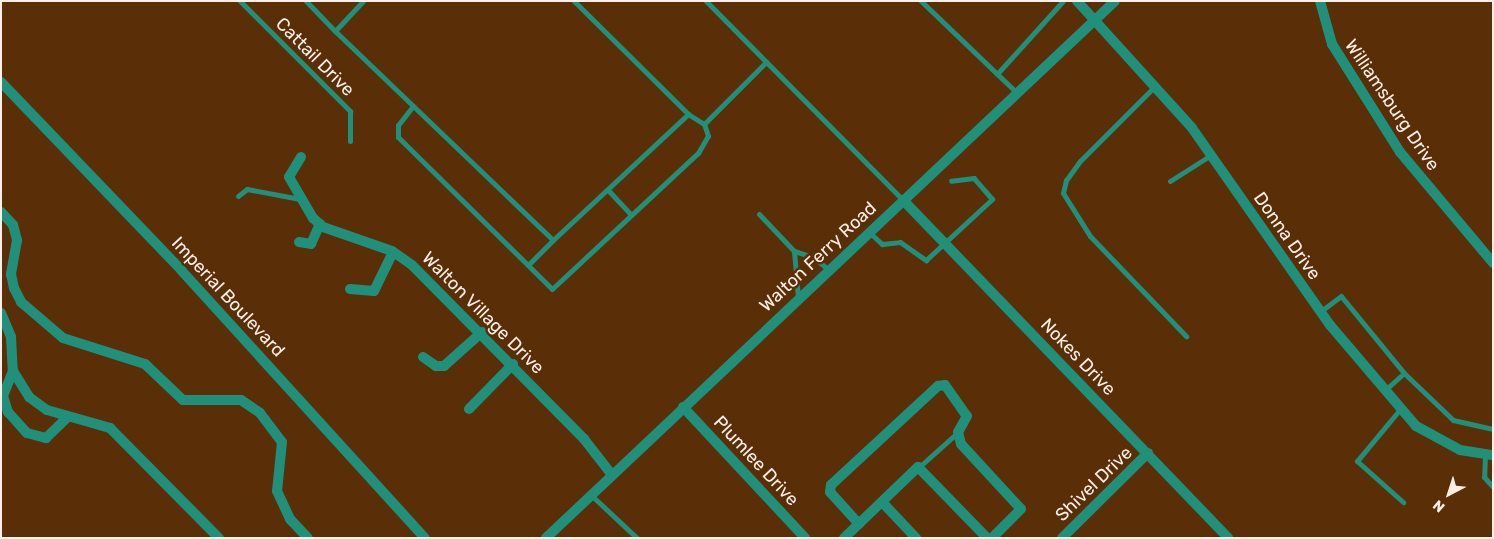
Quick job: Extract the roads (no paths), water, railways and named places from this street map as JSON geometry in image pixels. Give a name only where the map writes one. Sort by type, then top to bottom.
[{"type":"street","name":"Donna Drive","points":[[1078,1],[1155,86],[1211,155],[1320,312],[1416,426],[1460,450],[1489,455]]},
{"type":"street","name":"Walton Ferry Road","points":[[546,538],[798,298],[1115,1]]},
{"type":"street","name":"Williamsburg Drive","points":[[1320,1],[1332,44],[1400,152],[1493,263]]},
{"type":"street","name":"Imperial Boulevard","points":[[1,82],[181,270],[425,538]]},
{"type":"street","points":[[299,242],[312,244],[320,224],[301,199],[289,177],[301,157]]},
{"type":"street","name":"Nokes Drive","points":[[903,200],[1228,538]]},
{"type":"street","points":[[1,212],[13,225],[17,240],[11,274],[14,288],[21,302],[63,338],[126,361],[145,364],[183,400],[241,400],[260,412],[282,442],[277,491],[290,519],[308,538]]},
{"type":"street","name":"Walton Village Drive","points":[[320,224],[393,252],[482,332],[612,475]]},
{"type":"street","points":[[350,289],[374,291],[393,252]]},
{"type":"street","points":[[1,313],[11,337],[13,371],[3,396],[8,412],[27,432],[46,438],[68,417]]},
{"type":"street","points":[[424,357],[436,366],[444,366],[482,332]]},
{"type":"street","points":[[469,409],[513,364]]},
{"type":"street","points":[[13,371],[29,397],[47,410],[110,428],[219,538]]},
{"type":"street","points":[[859,524],[830,492],[831,484],[938,386],[945,385],[963,404],[967,416],[958,432],[961,444],[1021,509],[992,538]]},
{"type":"street","name":"Plumlee Drive","points":[[683,407],[805,538]]},
{"type":"street","name":"Shivel Drive","points":[[1062,538],[1148,453]]},
{"type":"street","points":[[844,538],[918,467],[987,538]]},
{"type":"street","points":[[882,502],[916,538]]},
{"type":"lane","name":"Cattail Drive","points":[[240,1],[350,111],[350,141]]},
{"type":"lane","points":[[306,1],[554,240]]},
{"type":"lane","points":[[335,31],[362,1]]},
{"type":"lane","points":[[413,106],[398,125],[398,137],[552,289],[698,153],[708,136],[704,124],[688,114],[574,1]]},
{"type":"lane","points":[[706,1],[903,200]]},
{"type":"lane","points":[[921,1],[1017,93]]},
{"type":"lane","points":[[997,74],[1063,1]]},
{"type":"lane","points":[[704,124],[766,62]]},
{"type":"lane","points":[[1155,86],[1080,161],[1066,180],[1064,193],[1090,236],[1186,336]]},
{"type":"lane","points":[[528,264],[688,114]]},
{"type":"lane","points":[[1170,181],[1211,155]]},
{"type":"lane","points":[[868,232],[882,244],[900,242],[923,260],[945,244],[992,199],[974,178],[951,181]]},
{"type":"lane","points":[[238,196],[247,189],[301,199]]},
{"type":"lane","points":[[608,190],[631,215]]},
{"type":"lane","points":[[759,214],[794,251],[813,257],[829,270]]},
{"type":"lane","points":[[794,251],[798,298]]},
{"type":"lane","points":[[1320,312],[1341,296],[1404,373],[1453,420],[1493,430]]},
{"type":"lane","points":[[1385,390],[1404,373]]},
{"type":"lane","points":[[1401,408],[1357,461],[1403,502]]},
{"type":"lane","points":[[918,467],[958,432]]},
{"type":"lane","points":[[1489,455],[1484,477],[1493,487]]},
{"type":"lane","points":[[591,495],[637,538]]}]
